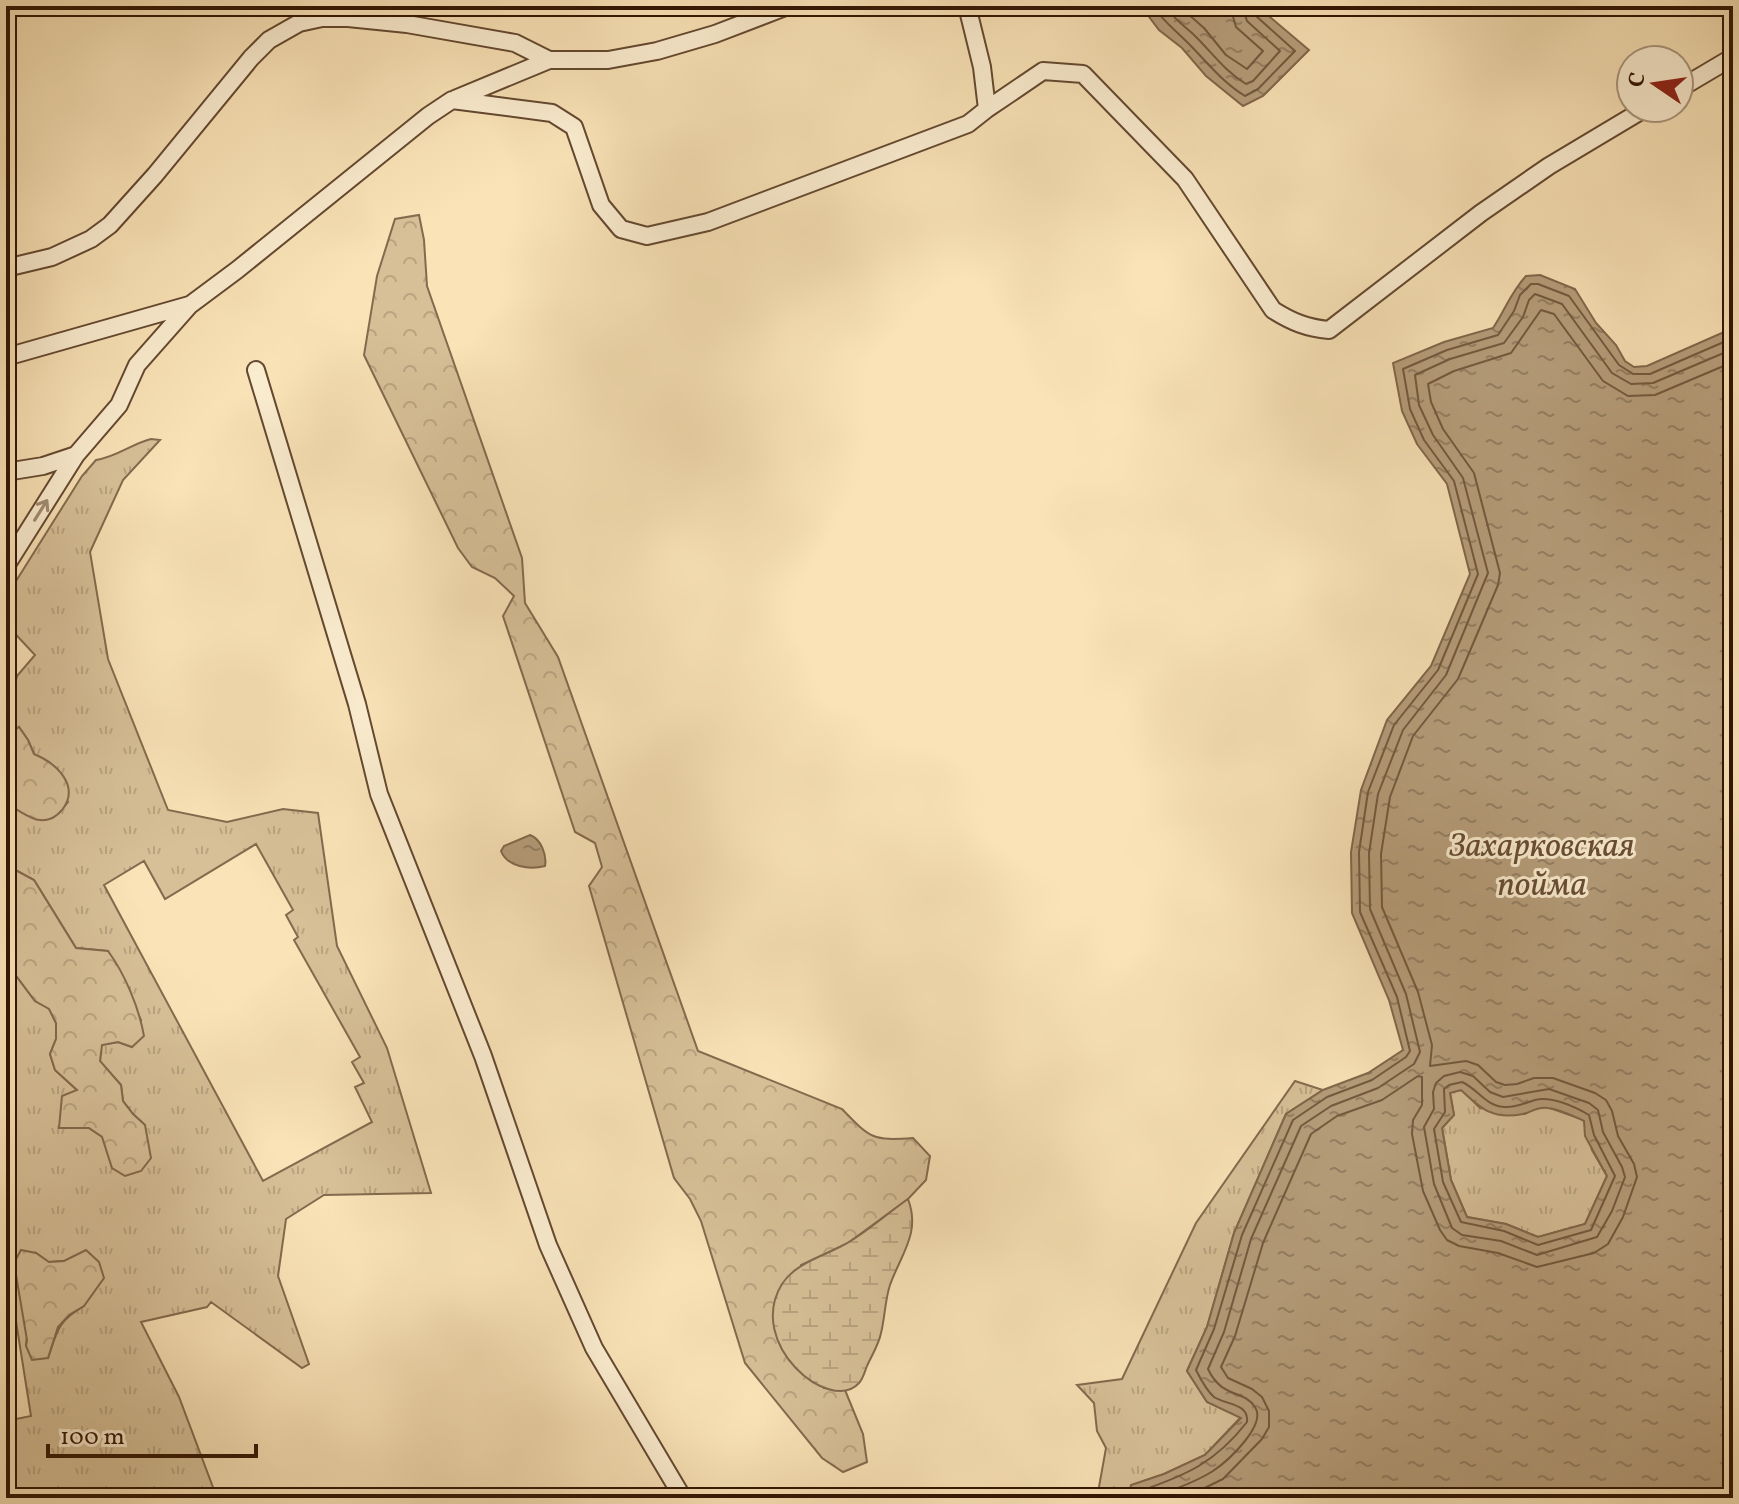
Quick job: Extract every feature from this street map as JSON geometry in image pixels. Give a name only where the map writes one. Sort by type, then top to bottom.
[{"type":"street","points":[[6,566],[76,455],[119,405],[137,365],[190,305],[428,116],[452,100],[549,60],[608,60],[657,51],[715,34],[788,6]]},
{"type":"street","points":[[967,6],[982,67],[987,109]]},
{"type":"street","points":[[6,268],[52,257],[91,239],[110,225],[251,58],[269,40],[299,23],[322,18],[348,18],[407,24],[515,43],[549,60]]},
{"type":"street","points":[[1695,80],[1733,57]]},
{"type":"street","points":[[452,100],[552,113],[574,127],[601,205],[621,229],[647,236],[708,222],[968,124],[1043,71],[1083,74],[1185,179],[1273,310],[1294,323],[1329,330],[1515,189],[1619,124]]},
{"type":"street","points":[[6,357],[190,305]]},
{"type":"street","points":[[256,370],[357,704],[379,794],[483,1056],[548,1245],[594,1348],[683,1498]]},
{"type":"street","points":[[6,472],[43,466],[76,455]]},
{"type":"green space","points":[[419,215],[427,286],[522,558],[525,603],[558,657],[698,1051],[842,1109],[873,1136],[913,1138],[930,1156],[926,1180],[908,1199],[848,1243],[801,1265],[824,1388],[845,1390],[863,1434],[867,1462],[843,1472],[822,1458],[745,1363],[701,1221],[674,1178],[589,886],[602,867],[595,843],[575,832],[503,616],[514,596],[495,578],[472,567],[458,548],[364,355],[377,276],[395,219]]},
{"type":"green space","points":[[160,440],[123,480],[90,552],[108,659],[168,810],[227,822],[283,809],[318,813],[337,946],[387,1048],[431,1193],[324,1195],[286,1219],[278,1276],[309,1364],[302,1368],[211,1302],[207,1307],[141,1322],[179,1397],[217,1498],[6,1498],[6,1421],[31,1416],[9,1277],[6,1277],[6,981],[17,977],[35,1001],[49,1008],[56,1023],[56,1039],[50,1054],[55,1070],[78,1091],[89,1128],[103,1137],[112,1167],[145,1125],[123,1101],[121,1085],[100,1062],[101,1045],[118,1042],[132,1047],[141,1020],[108,951],[76,948],[34,880],[6,865],[6,805],[45,819],[59,812],[68,802],[19,727],[6,736],[6,708],[9,707],[17,676],[35,655],[6,624],[6,597],[82,476],[96,460],[144,441]],"holes":[[[256,844],[293,910],[286,915],[298,937],[294,940],[360,1057],[352,1062],[364,1083],[355,1087],[372,1122],[263,1181],[104,885],[144,861],[165,899]],[[36,1253],[48,1262],[64,1261],[84,1306],[60,1328],[48,1358],[26,1346]]]},
{"type":"green space","points":[[19,727],[34,754],[58,769],[67,784],[67,801],[60,812],[50,819],[36,819],[6,805],[6,736]]},
{"type":"green space","points":[[6,865],[34,880],[76,948],[108,951],[130,992],[144,1036],[132,1047],[118,1042],[102,1045],[100,1061],[121,1085],[123,1101],[145,1125],[151,1158],[141,1171],[125,1176],[112,1168],[102,1137],[89,1128],[59,1128],[62,1096],[77,1090],[55,1070],[50,1054],[56,1039],[56,1023],[49,1009],[35,1001],[17,977],[6,981]]},
{"type":"green space","points":[[1295,1081],[1323,1090],[1286,1114],[1234,1233],[1207,1327],[1187,1371],[1207,1402],[1241,1417],[1205,1455],[1132,1485],[1128,1498],[1097,1498],[1106,1448],[1097,1431],[1094,1403],[1077,1385],[1122,1379],[1196,1223]]},
{"type":"green space","points":[[1462,1090],[1480,1108],[1525,1114],[1547,1107],[1584,1120],[1592,1150],[1607,1176],[1585,1224],[1538,1237],[1506,1224],[1467,1217],[1451,1180],[1442,1128],[1454,1115],[1450,1092]]},
{"type":"green space","points":[[908,1199],[911,1233],[890,1285],[879,1341],[862,1379],[846,1390],[830,1389],[812,1382],[782,1350],[774,1329],[773,1307],[782,1284],[796,1270],[849,1242]]},
{"type":"green space","points":[[21,1250],[36,1253],[49,1262],[64,1261],[86,1250],[99,1262],[104,1278],[84,1306],[69,1315],[58,1327],[48,1358],[32,1360],[26,1346],[14,1263]]},
{"type":"water","points":[[1141,6],[1257,6],[1309,50],[1263,96],[1243,106],[1206,76],[1182,48],[1159,30]]},
{"type":"water","name":"Захарковская пойма","points":[[1540,275],[1575,289],[1596,323],[1616,345],[1625,361],[1634,367],[1647,366],[1733,328],[1733,1498],[1128,1498],[1131,1485],[1205,1455],[1241,1418],[1207,1402],[1187,1371],[1207,1327],[1234,1233],[1286,1114],[1323,1090],[1368,1073],[1403,1050],[1389,1000],[1352,913],[1351,852],[1361,790],[1387,720],[1431,666],[1470,574],[1447,484],[1417,444],[1402,411],[1393,363],[1444,342],[1493,328],[1526,276]],"holes":[[[1461,1090],[1481,1108],[1495,1114],[1523,1114],[1544,1108],[1562,1111],[1584,1121],[1585,1136],[1607,1176],[1585,1224],[1538,1237],[1506,1224],[1467,1217],[1451,1180],[1442,1128],[1454,1115],[1450,1093]]]},
{"type":"water","points":[[530,835],[542,848],[545,866],[533,868],[514,864],[501,851],[504,846]]}]
